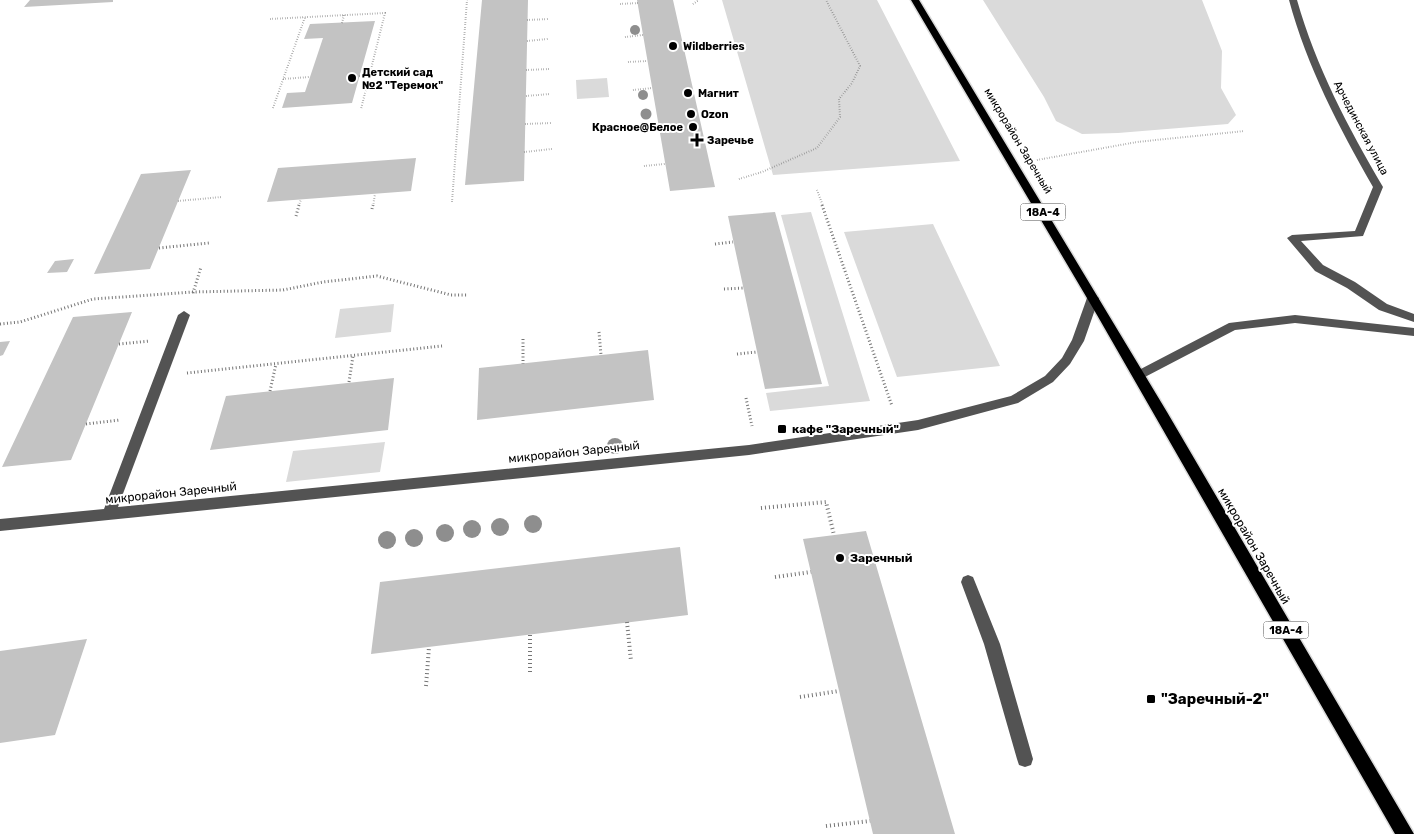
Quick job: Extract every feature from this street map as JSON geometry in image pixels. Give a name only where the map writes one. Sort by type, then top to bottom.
[{"type":"main road","name":"микрорайон Заречный","points":[[915,0],[1015,164],[1405,834]]},
{"type":"street","name":"Арчединская улица","points":[[1293,0],[1299,26],[1311,57],[1348,135],[1378,187],[1359,234],[1292,238],[1319,268],[1351,285],[1382,307],[1414,318]]},
{"type":"street","name":"микрорайон Заречный","points":[[0,525],[757,449],[918,425],[1014,400],[1049,379],[1066,361],[1078,341],[1093,298]]},
{"type":"street","points":[[109,514],[184,315]]},
{"type":"street","points":[[1139,376],[1164,361],[1233,326],[1295,319],[1414,332]]},
{"type":"street","points":[[968,582],[995,653],[1025,759]]},
{"type":"path","points":[[452,202],[466,0]]},
{"type":"path","points":[[693,4],[699,0]]},
{"type":"path","points":[[739,179],[762,172],[817,148],[840,117],[840,99],[852,83],[860,66],[826,0]]},
{"type":"path","points":[[620,4],[638,2]]},
{"type":"path","points":[[270,20],[385,13],[361,109]]},
{"type":"path","points":[[342,23],[344,15]]},
{"type":"path","points":[[273,108],[305,17]]},
{"type":"path","points":[[527,20],[548,19]]},
{"type":"path","points":[[625,37],[643,35]]},
{"type":"path","points":[[527,41],[548,39]]},
{"type":"path","points":[[628,62],[648,61]]},
{"type":"path","points":[[526,70],[549,69]]},
{"type":"path","points":[[359,76],[369,75]]},
{"type":"path","points":[[283,79],[309,77]]},
{"type":"path","points":[[632,90],[652,88]]},
{"type":"path","points":[[526,96],[550,94]]},
{"type":"path","points":[[525,124],[551,123]]},
{"type":"path","points":[[638,130],[659,129]]},
{"type":"path","points":[[1015,164],[1137,142],[1244,131]]},
{"type":"path","points":[[524,152],[552,149]]},
{"type":"path","points":[[644,166],[665,164]]},
{"type":"path","points":[[817,190],[900,428]]},
{"type":"path","points":[[372,209],[375,194]]},
{"type":"path","points":[[178,201],[222,197]]},
{"type":"path","points":[[296,216],[301,199]]},
{"type":"path","points":[[715,244],[733,242]]},
{"type":"path","points":[[159,248],[209,243]]},
{"type":"path","points":[[184,315],[201,267]]},
{"type":"path","points":[[0,324],[20,322],[93,299],[193,292],[284,290],[323,282],[377,276],[437,292],[468,295]]},
{"type":"path","points":[[724,289],[744,288]]},
{"type":"path","points":[[599,332],[601,355]]},
{"type":"path","points":[[523,339],[523,364]]},
{"type":"path","points":[[161,376],[442,346]]},
{"type":"path","points":[[737,354],[757,352]]},
{"type":"path","points":[[349,382],[353,356]]},
{"type":"path","points":[[270,391],[276,364]]},
{"type":"path","points":[[746,398],[757,449]]},
{"type":"path","points":[[761,508],[826,502],[834,535]]},
{"type":"path","points":[[775,577],[811,572]]},
{"type":"path","points":[[627,622],[631,661]]},
{"type":"path","points":[[530,635],[530,673]]},
{"type":"path","points":[[426,686],[429,647]]},
{"type":"path","points":[[800,697],[839,692]]},
{"type":"path","points":[[826,826],[870,821]]},
{"type":"shaded area","points":[[722,0],[877,0],[960,161],[773,175]]},
{"type":"shaded area","points":[[983,0],[1202,0],[1222,51],[1221,88],[1236,115],[1228,124],[1082,134],[1056,121],[1044,97]]},
{"type":"shaded area","points":[[607,78],[609,97],[577,99],[576,80]]},
{"type":"shaded area","points":[[811,212],[870,401],[770,411],[766,393],[829,386],[781,215]]},
{"type":"shaded area","points":[[933,224],[1000,366],[897,377],[844,232]]},
{"type":"shaded area","points":[[394,304],[391,332],[335,338],[340,309]]},
{"type":"shaded area","points":[[385,442],[380,472],[286,482],[293,451]]},
{"type":"building","points":[[30,0],[113,0],[113,2],[24,7]]},
{"type":"building","points":[[482,0],[528,0],[524,181],[465,185]]},
{"type":"building","points":[[637,0],[673,0],[715,187],[670,191]]},
{"type":"building","points":[[375,21],[352,103],[282,108],[287,93],[305,92],[323,38],[304,39],[310,24]]},
{"type":"building","points":[[416,158],[411,191],[267,202],[278,168]]},
{"type":"building","points":[[191,170],[150,269],[94,274],[141,174]]},
{"type":"building","points":[[775,212],[822,384],[765,389],[728,216]]},
{"type":"building","points":[[74,259],[67,272],[47,273],[55,261]]},
{"type":"building","points":[[132,312],[71,460],[2,467],[73,317]]},
{"type":"building","points":[[10,341],[3,355],[0,356],[0,342]]},
{"type":"building","points":[[648,350],[654,400],[477,420],[479,368]]},
{"type":"building","points":[[394,378],[388,430],[210,450],[226,396]]},
{"type":"building","points":[[866,531],[955,834],[873,834],[803,539]]},
{"type":"building","points":[[680,547],[688,615],[371,654],[380,582]]},
{"type":"building","points":[[87,639],[55,735],[0,743],[0,651]]},
{"type":"place","name":"Wildberries","points":[[673,46]]},
{"type":"place","name":"Детский сад №2 \"Теремок\"","points":[[352,78]]},
{"type":"place","name":"Магнит","points":[[688,93]]},
{"type":"place","name":"Ozon","points":[[691,114]]},
{"type":"place","name":"Красное@Белое","points":[[693,127]]},
{"type":"place","name":"Заречье","points":[[697,140]]},
{"type":"place","name":"кафе \"Заречный\"","points":[[782,429]]},
{"type":"place","name":"Заречный","points":[[840,558]]},
{"type":"place","name":"\"Заречный-2\"","points":[[1151,699]]}]
